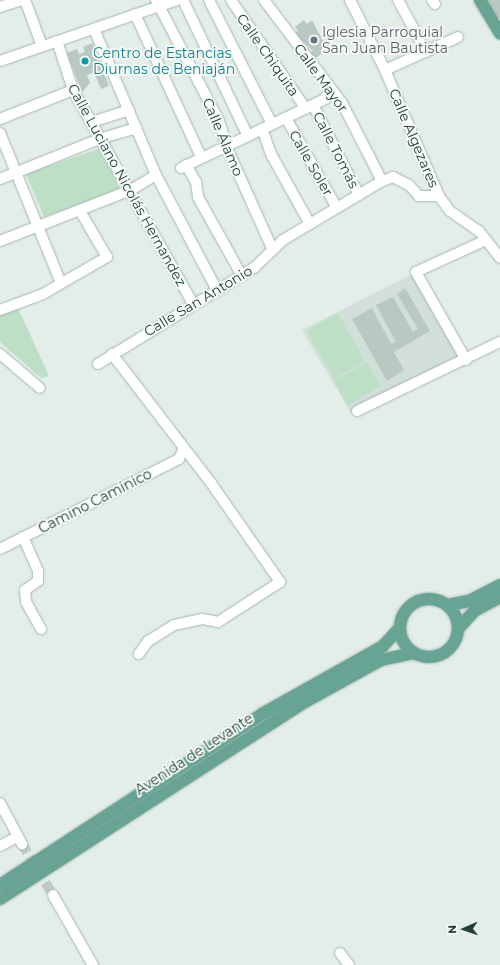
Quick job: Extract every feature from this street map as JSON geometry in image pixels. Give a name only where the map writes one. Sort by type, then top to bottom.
[{"type":"main road","points":[[480,0],[500,33]]},
{"type":"main road","points":[[448,605],[457,618],[458,629],[454,644],[443,654],[428,657],[414,653],[402,639],[400,628],[404,612],[417,602],[433,599],[448,605],[469,601],[500,585]]},
{"type":"main road","points":[[458,629],[474,611],[500,598]]},
{"type":"main road","name":"Avenida de Levante","points":[[0,885],[262,714],[383,646],[400,628]]},
{"type":"main road","name":"Avenida de Levante","points":[[0,899],[303,703],[381,660],[414,653]]},
{"type":"street","points":[[0,7],[22,0]]},
{"type":"street","points":[[25,0],[42,46]]},
{"type":"street","points":[[0,61],[135,14],[157,3],[176,0]]},
{"type":"street","points":[[184,0],[248,136]]},
{"type":"street","points":[[209,0],[272,124]]},
{"type":"street","name":"Calle Chiquita","points":[[231,0],[310,107]]},
{"type":"street","name":"Calle Mayor","points":[[264,0],[330,90],[342,103],[382,181]]},
{"type":"street","points":[[398,0],[426,52]]},
{"type":"street","name":"Calle Algezares","points":[[353,1],[386,70],[439,196],[450,211],[486,240],[500,258]]},
{"type":"street","name":"Calle Álamo","points":[[157,3],[219,121],[227,148],[272,248]]},
{"type":"street","points":[[135,14],[201,157]]},
{"type":"street","points":[[94,29],[156,175],[217,290]]},
{"type":"street","points":[[386,70],[458,37]]},
{"type":"street","name":"Calle Luciano Nicolás Hernandez","points":[[57,41],[73,90],[102,138],[193,304]]},
{"type":"street","points":[[0,119],[73,90]]},
{"type":"street","points":[[242,276],[198,197],[196,182],[184,166],[201,157],[227,148],[272,124],[310,107],[325,99],[330,90]]},
{"type":"street","name":"Calle Tomás","points":[[310,107],[359,195]]},
{"type":"street","points":[[92,122],[129,110]]},
{"type":"street","name":"Calle Soler","points":[[286,118],[337,208]]},
{"type":"street","points":[[0,179],[102,138],[137,128]]},
{"type":"street","points":[[262,129],[272,156],[310,224]]},
{"type":"street","points":[[0,133],[37,228],[61,283]]},
{"type":"street","points":[[0,241],[37,228],[131,190],[156,175]]},
{"type":"street","name":"Calle San Antonio","points":[[98,364],[193,304],[242,276],[255,267],[272,248],[382,181],[394,177],[409,185],[419,196],[439,196]]},
{"type":"street","points":[[0,310],[61,283],[107,257],[80,211]]},
{"type":"street","points":[[466,360],[416,272],[486,240]]},
{"type":"street","points":[[356,412],[466,360],[500,342]]},
{"type":"street","points":[[0,354],[40,388]]},
{"type":"street","points":[[112,354],[184,448],[280,582],[218,622],[202,618],[174,625],[148,641],[139,654]]},
{"type":"street","name":"Camino Caminico","points":[[0,548],[179,459],[184,448]]},
{"type":"street","points":[[23,537],[38,571],[38,581],[25,590],[26,602],[41,629]]},
{"type":"street","points":[[0,803],[19,840],[0,846]]},
{"type":"street","points":[[52,895],[93,965]]},
{"type":"street","points":[[340,953],[349,965]]},
{"type":"shaded area","points":[[416,272],[466,360],[351,413],[302,330]]},
{"type":"green space","points":[[101,148],[121,191],[44,217],[26,174]]},
{"type":"green space","points":[[18,308],[49,376],[41,378],[0,342],[0,315]]},
{"type":"green space","points":[[338,313],[365,361],[334,379],[307,331]]},
{"type":"green space","points":[[367,362],[381,386],[348,405],[334,381]]},
{"type":"building","points":[[486,0],[500,0],[500,18],[498,19]]},
{"type":"building","name":"Iglesia Parroquial San Juan Bautista","points":[[304,20],[307,24],[312,20],[323,41],[327,38],[332,46],[313,60],[309,54],[313,51],[294,33],[298,31],[295,27]]},
{"type":"building","name":"Centro de Estancias Diurnas de Beniaján","points":[[92,43],[109,86],[101,89],[94,72],[87,75],[90,83],[82,92],[67,53],[77,49],[79,54],[85,52],[83,47]]},
{"type":"building","points":[[405,288],[430,331],[394,352],[404,370],[387,381],[352,319],[372,308],[391,344],[396,342],[376,305],[393,297],[413,332],[418,329],[397,294]]},
{"type":"tunnel","points":[[22,844],[53,895]]},
{"type":"place","name":"Iglesia Parroquial San Juan Bautista","points":[[314,40]]},
{"type":"place","name":"Centro de Estancias Diurnas de Beniaján","points":[[85,61]]}]
